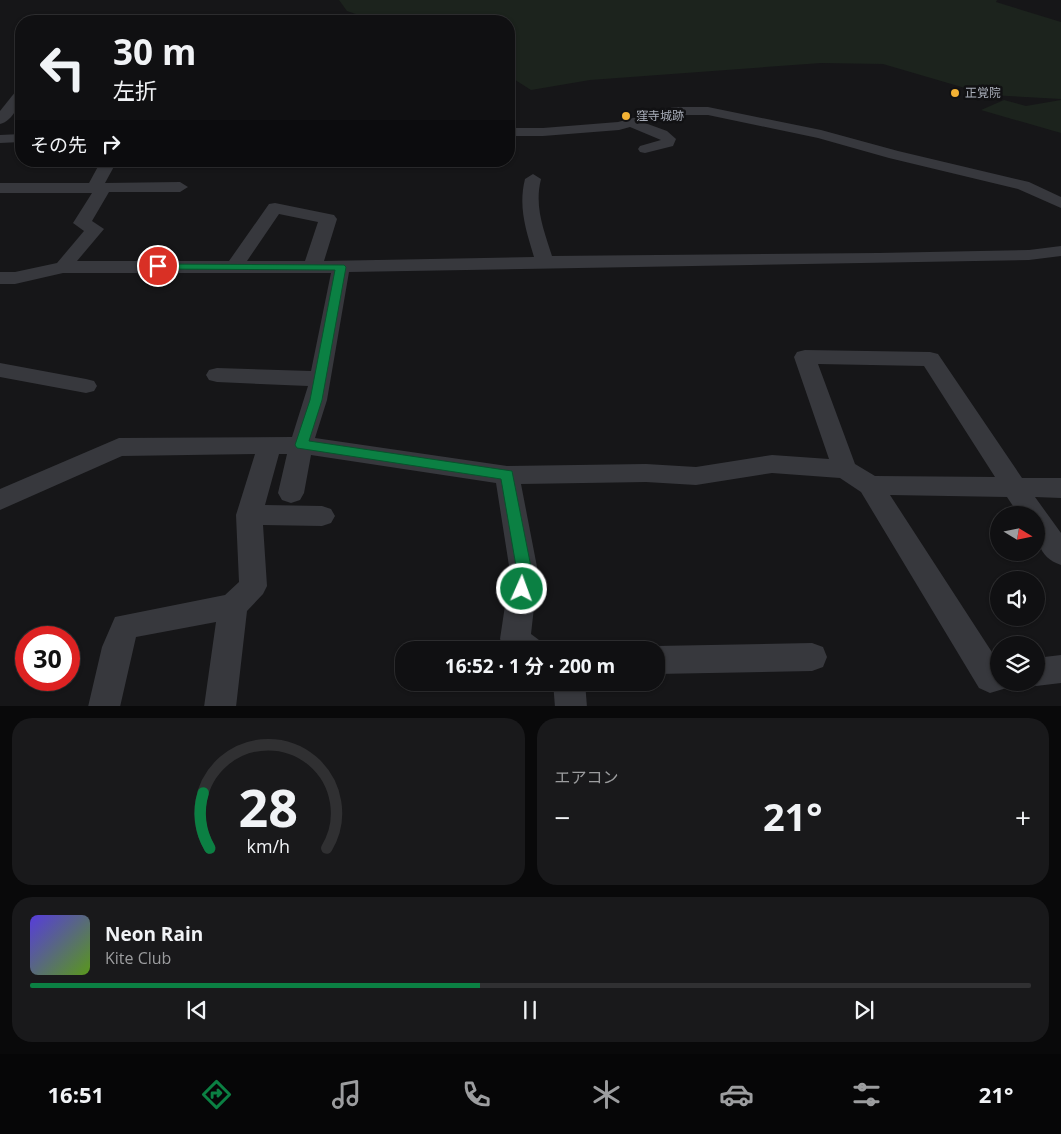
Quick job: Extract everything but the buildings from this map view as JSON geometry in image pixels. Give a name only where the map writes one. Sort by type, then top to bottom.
[{"type":"street","points":[[0,120],[15,101]]},
{"type":"street","points":[[515,132],[570,130],[634,124],[655,116],[688,110],[708,111],[754,119],[1023,185],[1061,203]]},
{"type":"street","points":[[634,124],[662,134],[668,139],[668,143],[664,145],[645,149]]},
{"type":"street","points":[[0,138],[15,138]]},
{"type":"street","points":[[62,267],[95,228],[82,223],[99,189],[107,167]]},
{"type":"street","points":[[533,179],[529,190],[529,208],[545,262]]},
{"type":"street","points":[[0,188],[99,189],[180,187]]},
{"type":"street","points":[[234,266],[275,208],[328,218],[313,266]]},
{"type":"street","points":[[0,292],[8,278],[62,267],[341,267],[545,262],[878,259],[1029,255],[1061,251]]},
{"type":"street","points":[[291,493],[301,445],[316,400],[341,267]]},
{"type":"street","points":[[845,469],[805,357],[930,359],[1027,506]]},
{"type":"street","points":[[0,370],[86,386]]},
{"type":"street","points":[[217,375],[287,379],[320,378]]},
{"type":"street","points":[[104,706],[117,647],[125,626],[233,606],[253,586],[249,515],[270,444]]},
{"type":"street","points":[[0,500],[119,447],[301,445],[507,475],[646,473],[696,476],[772,464],[845,469],[870,485],[990,678]]},
{"type":"street","points":[[507,475],[524,572],[516,639],[518,641]]},
{"type":"street","points":[[870,485],[1012,485],[1061,488]]},
{"type":"street","points":[[249,515],[322,516]]},
{"type":"street","points":[[1045,532],[1061,554]]},
{"type":"street","points":[[220,706],[233,606]]},
{"type":"street","points":[[665,660],[812,657]]},
{"type":"street","points":[[1045,671],[1061,670]]},
{"type":"street","points":[[570,691],[571,706]]},
{"type":"shaded area","points":[[339,0],[997,0],[996,2],[1061,22],[1061,99],[989,95],[883,64],[821,63],[590,80],[531,90],[515,80],[515,15],[359,15],[347,11]]},
{"type":"shaded area","points":[[1004,100],[1026,106],[1061,100],[1061,133],[981,110]]},
{"type":"place","name":"正覚院","points":[[955,93]]},
{"type":"place","name":"窪寺城跡","points":[[626,116]]},
{"type":"route","points":[[158,266],[341,267],[316,400],[301,445],[507,475],[524,572],[522,589]]}]
